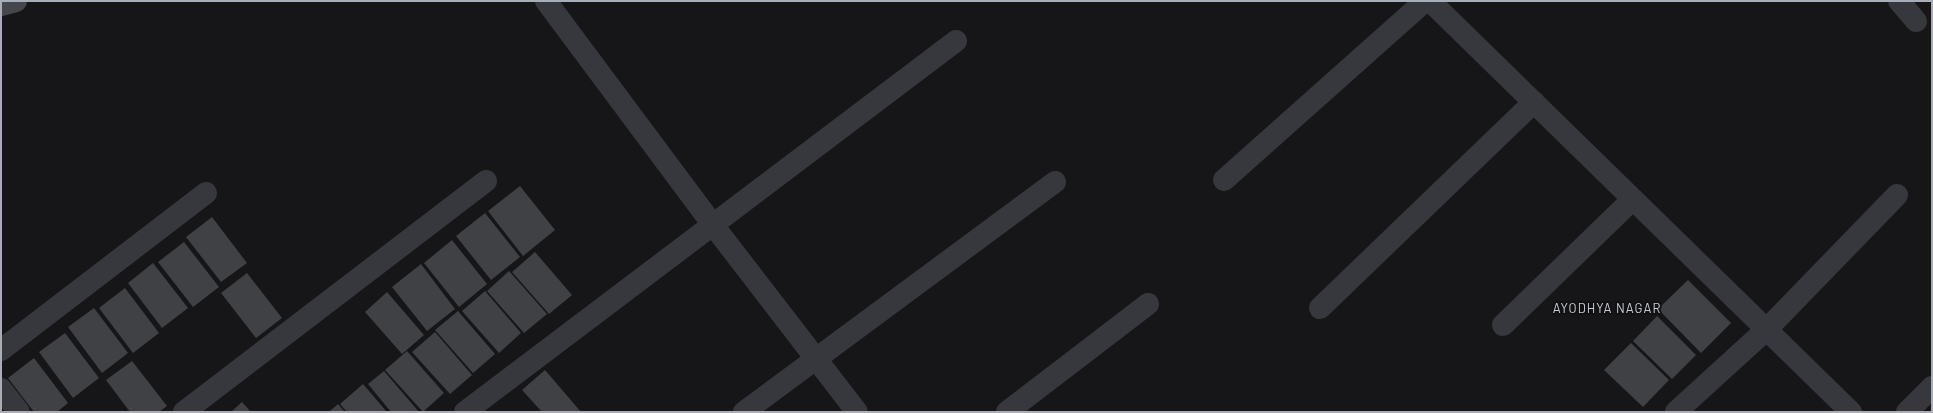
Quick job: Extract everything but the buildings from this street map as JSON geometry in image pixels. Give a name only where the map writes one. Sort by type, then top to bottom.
[{"type":"main road","points":[[1,5],[16,1]]},
{"type":"street","points":[[546,1],[713,225],[857,412]]},
{"type":"street","points":[[1224,180],[1425,1]]},
{"type":"street","points":[[1430,1],[1851,412]]},
{"type":"street","points":[[1899,1],[1916,21]]},
{"type":"street","points":[[465,412],[956,41]]},
{"type":"street","points":[[1320,308],[1534,102]]},
{"type":"street","points":[[184,412],[486,181]]},
{"type":"street","points":[[744,412],[1055,182]]},
{"type":"street","points":[[1,350],[206,193]]},
{"type":"street","points":[[1676,412],[1766,329],[1897,195]]},
{"type":"street","points":[[1503,325],[1633,199]]},
{"type":"street","points":[[1007,412],[1148,304]]},
{"type":"street","points":[[1906,412],[1932,387]]},
{"type":"street","points":[[1,390],[19,412]]},
{"type":"district","name":"AYODHYA NAGAR","points":[[1607,309]]}]
